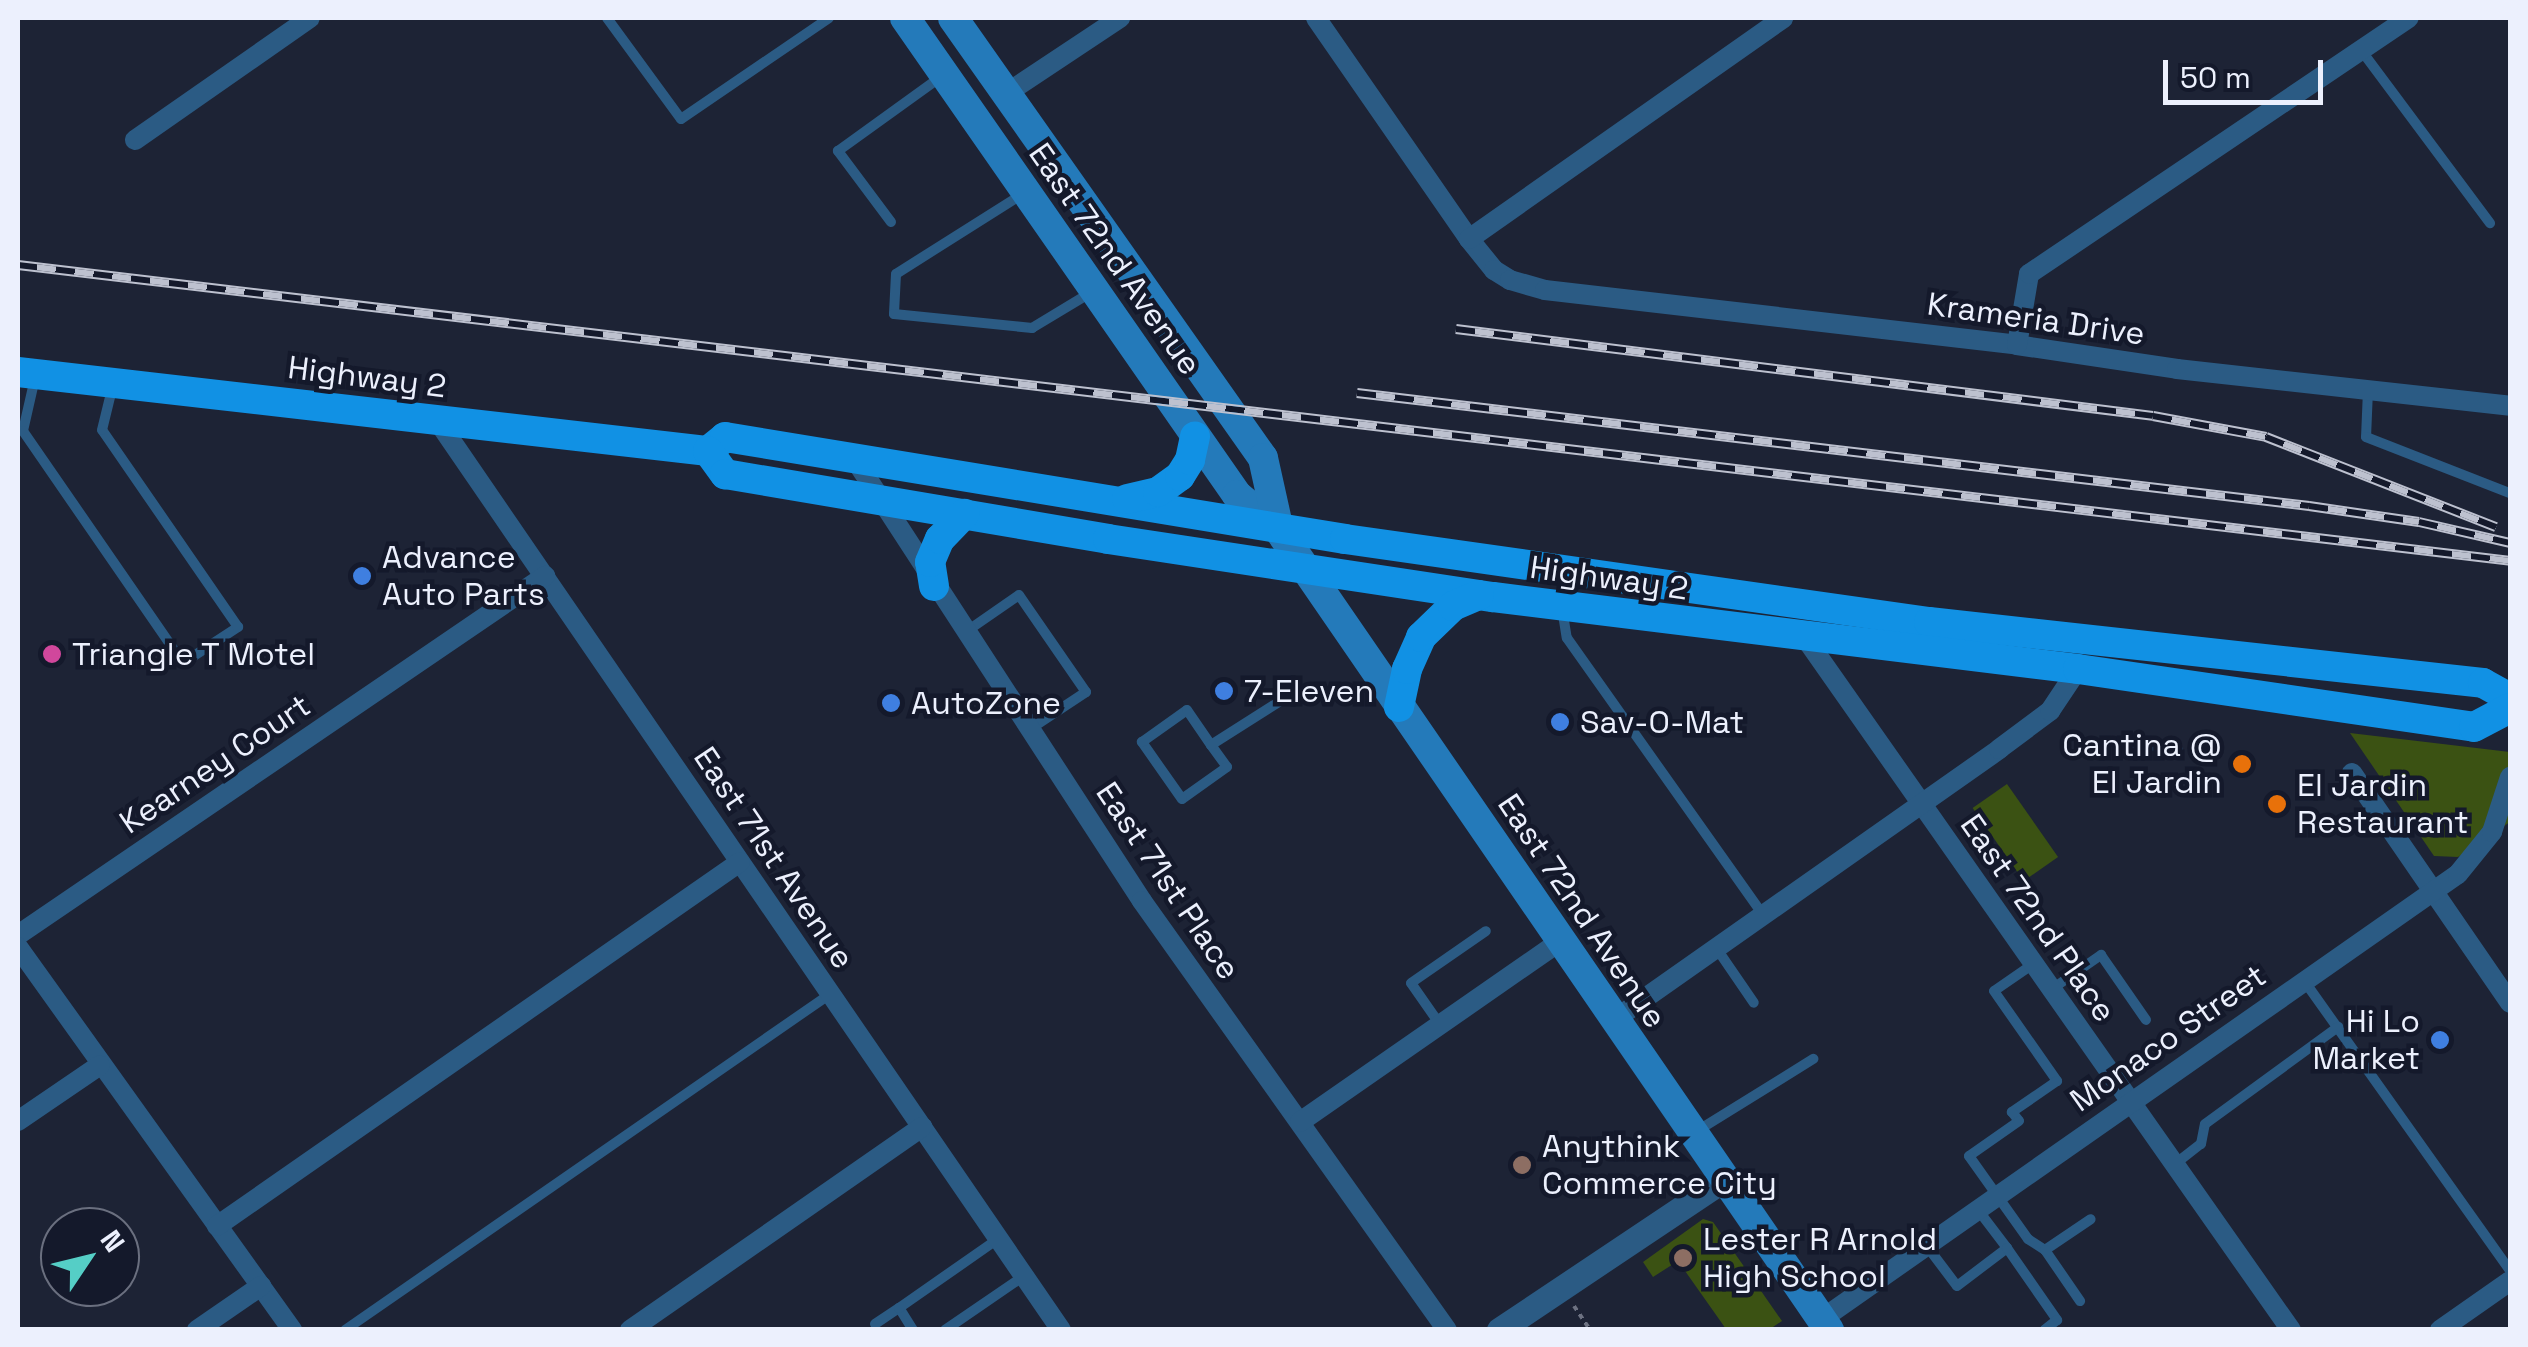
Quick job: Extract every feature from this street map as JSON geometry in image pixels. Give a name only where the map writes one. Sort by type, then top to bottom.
[{"type":"main road","name":"East 72nd Avenue","points":[[905,18],[1237,496],[1279,530],[1559,942],[1826,1324]]},
{"type":"main road","name":"East 72nd Avenue","points":[[953,18],[1262,458],[1279,530]]},
{"type":"main road","name":"Highway 2","points":[[26,373],[708,451],[725,437],[1279,530],[1929,622],[2483,684],[2510,698]]},
{"type":"main road","points":[[1104,501],[1141,498],[1166,486],[1186,467],[1194,437]]},
{"type":"main road","name":"Highway 2","points":[[708,451],[725,474],[1479,595],[1806,639],[2078,669],[2474,727],[2510,708]]},
{"type":"main road","points":[[934,586],[930,562],[940,539],[964,514]]},
{"type":"main road","points":[[1399,707],[1407,670],[1421,637],[1452,606],[1479,595]]},
{"type":"street","points":[[135,140],[310,18]]},
{"type":"street","points":[[1007,93],[1120,18]]},
{"type":"street","points":[[1316,18],[1469,239],[1783,18]]},
{"type":"street","points":[[2017,345],[2029,274],[2409,18]]},
{"type":"street","name":"Krameria Drive","points":[[1469,239],[1500,275],[1553,291],[2017,345],[2177,369],[2507,402]]},
{"type":"street","name":"East 71st Avenue","points":[[437,420],[1061,1330]]},
{"type":"street","name":"East 71st Place","points":[[854,458],[1142,900],[1447,1330]]},
{"type":"street","name":"Kearney Court","points":[[18,934],[546,576]]},
{"type":"street","name":"East 72nd Place","points":[[1806,639],[2291,1330]]},
{"type":"street","points":[[1614,1020],[2050,711],[2078,669]]},
{"type":"street","points":[[2352,773],[2510,1004]]},
{"type":"street","name":"Monaco Street","points":[[1826,1324],[1926,1244],[2433,893],[2481,850],[2502,812],[2510,776]]},
{"type":"street","points":[[218,1226],[740,862]]},
{"type":"street","points":[[1300,1122],[1559,942]]},
{"type":"street","points":[[18,947],[292,1330]]},
{"type":"street","points":[[18,1121],[100,1065]]},
{"type":"street","points":[[630,1330],[922,1128]]},
{"type":"street","points":[[1500,1330],[1723,1180]]},
{"type":"street","points":[[2444,1328],[2508,1285]]},
{"type":"street","points":[[197,1330],[261,1286]]},
{"type":"lane","points":[[607,18],[681,119],[828,18]]},
{"type":"lane","points":[[2360,50],[2490,223]]},
{"type":"lane","points":[[891,222],[838,150],[943,76]]},
{"type":"lane","points":[[1024,192],[896,274],[894,314],[1032,328],[1093,291]]},
{"type":"lane","points":[[26,373],[23,431],[183,662],[238,626],[102,430],[113,383]]},
{"type":"lane","points":[[2368,389],[2366,437],[2510,493]]},
{"type":"lane","points":[[966,631],[1020,595],[1086,692],[1034,738]]},
{"type":"lane","points":[[1562,606],[1567,638],[1764,915]]},
{"type":"lane","points":[[1211,745],[1293,692]]},
{"type":"lane","points":[[1187,710],[1211,745],[1227,767],[1182,799],[1142,742],[1187,710]]},
{"type":"lane","points":[[2122,741],[2177,750]]},
{"type":"lane","points":[[1441,1026],[1411,983],[1486,931]]},
{"type":"lane","points":[[1716,948],[1754,1003]]},
{"type":"lane","points":[[2052,989],[2101,955],[2146,1020]]},
{"type":"lane","points":[[2033,964],[1994,991],[2057,1080],[2012,1112],[2019,1121],[1970,1156],[2028,1239],[2045,1250],[2080,1301]]},
{"type":"lane","points":[[2306,982],[2508,1285]]},
{"type":"lane","points":[[345,1330],[830,994]]},
{"type":"lane","points":[[2176,1164],[2200,1144],[2205,1124],[2338,1028]]},
{"type":"lane","points":[[1692,1134],[1813,1059]]},
{"type":"lane","points":[[1978,1209],[2056,1320],[2044,1330]]},
{"type":"lane","points":[[2045,1250],[2091,1218]]},
{"type":"lane","points":[[875,1324],[998,1239]]},
{"type":"lane","points":[[1926,1244],[1957,1286],[2007,1248]]},
{"type":"lane","points":[[945,1330],[1024,1276]]},
{"type":"lane","points":[[899,1308],[913,1330]]},
{"type":"path","points":[[1562,1289],[1590,1330]]},
{"type":"green space","points":[[2350,733],[2510,752],[2510,822],[2458,857],[2434,856]]},
{"type":"green space","points":[[2007,784],[2058,857],[2024,881],[1973,808]]},
{"type":"green space","points":[[1703,1219],[1713,1222],[1782,1321],[1770,1329],[1726,1329],[1678,1261],[1653,1277],[1643,1262]]},
{"type":"railway","points":[[18,265],[2510,561]]},
{"type":"railway","points":[[1456,329],[2153,416],[2266,437],[2496,527]]},
{"type":"railway","points":[[1357,393],[2309,506],[2419,522],[2510,543]]},
{"type":"place","name":"Advance Auto Parts","points":[[362,576]]},
{"type":"place","name":"Triangle T Motel","points":[[52,654]]},
{"type":"place","name":"7-Eleven","points":[[1224,691]]},
{"type":"place","name":"AutoZone","points":[[891,703]]},
{"type":"place","name":"Sav-O-Mat","points":[[1560,722]]},
{"type":"place","name":"Cantina @ El Jardin","points":[[2242,764]]},
{"type":"place","name":"El Jardin Restaurant","points":[[2277,804]]},
{"type":"place","name":"Hi Lo Market","points":[[2440,1040]]},
{"type":"place","name":"Anythink Commerce City","points":[[1522,1165]]},
{"type":"place","name":"Lester R Arnold High School","points":[[1683,1258]]}]
